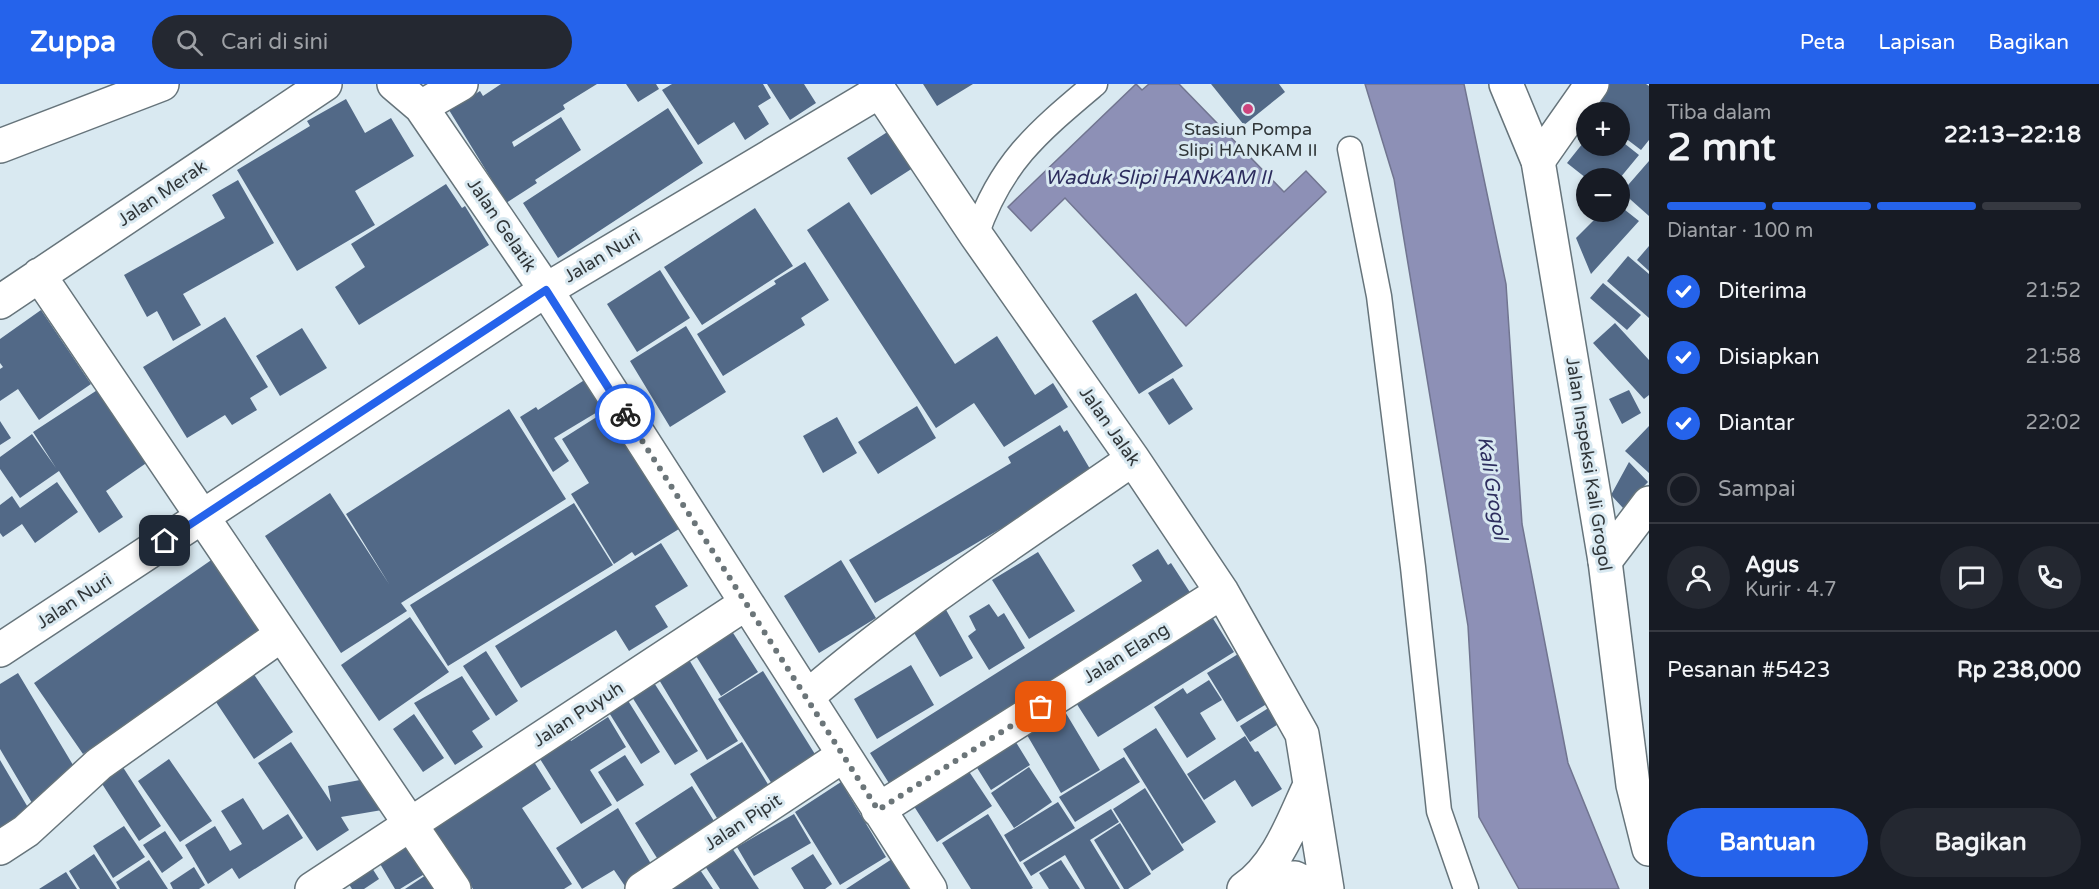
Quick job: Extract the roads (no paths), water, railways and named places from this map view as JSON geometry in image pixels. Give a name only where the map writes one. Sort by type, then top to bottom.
[{"type":"street","points":[[0,146],[162,84]]},
{"type":"street","name":"Jalan Merak","points":[[0,302],[325,84]]},
{"type":"street","points":[[394,84],[421,107],[460,84]]},
{"type":"street","name":"Jalan Inspeksi Kali Grogol","points":[[1506,84],[1538,161],[1605,561],[1633,785],[1649,849]]},
{"type":"street","points":[[1538,161],[1592,84]]},
{"type":"street","name":"Jalan Jalak","points":[[878,88],[976,235],[1133,459],[1222,592],[1302,734],[1327,889]]},
{"type":"street","name":"Jalan Nuri","points":[[0,650],[546,290],[878,88]]},
{"type":"street","name":"Jalan Gelatik","points":[[421,107],[546,290],[745,604],[930,889]]},
{"type":"street","points":[[39,275],[454,889]]},
{"type":"street","points":[[807,697],[852,658],[928,602],[1133,459]]},
{"type":"street","points":[[1605,561],[1649,503]]},
{"type":"street","name":"Jalan Elang","points":[[878,810],[1222,592]]},
{"type":"street","name":"Jalan Puyuh","points":[[312,889],[745,604]]},
{"type":"street","points":[[0,848],[26,831],[99,764],[281,635]]},
{"type":"street","name":"Jalan Pipit","points":[[642,889],[844,756]]},
{"type":"street","points":[[1253,883],[1287,835],[1310,785]]},
{"type":"street","points":[[1253,883],[1302,885]]},
{"type":"lane","points":[[976,235],[984,210],[1008,168],[1037,132],[1095,84]]},
{"type":"lane","points":[[1350,149],[1378,296],[1413,567],[1439,811],[1466,889]]},
{"type":"water","name":"Waduk Slipi HANKAM II","points":[[1136,84],[1142,90],[1149,84],[1179,84],[1284,192],[1306,171],[1326,192],[1186,326],[1065,198],[1031,231],[1008,207]]},
{"type":"water","name":"Kali Grogol","points":[[1365,84],[1464,84],[1506,284],[1522,524],[1568,763],[1619,889],[1519,889],[1479,817],[1468,626],[1394,179]]},
{"type":"place","name":"Stasiun Pompa Slipi HANKAM II","points":[[1248,109]]}]
